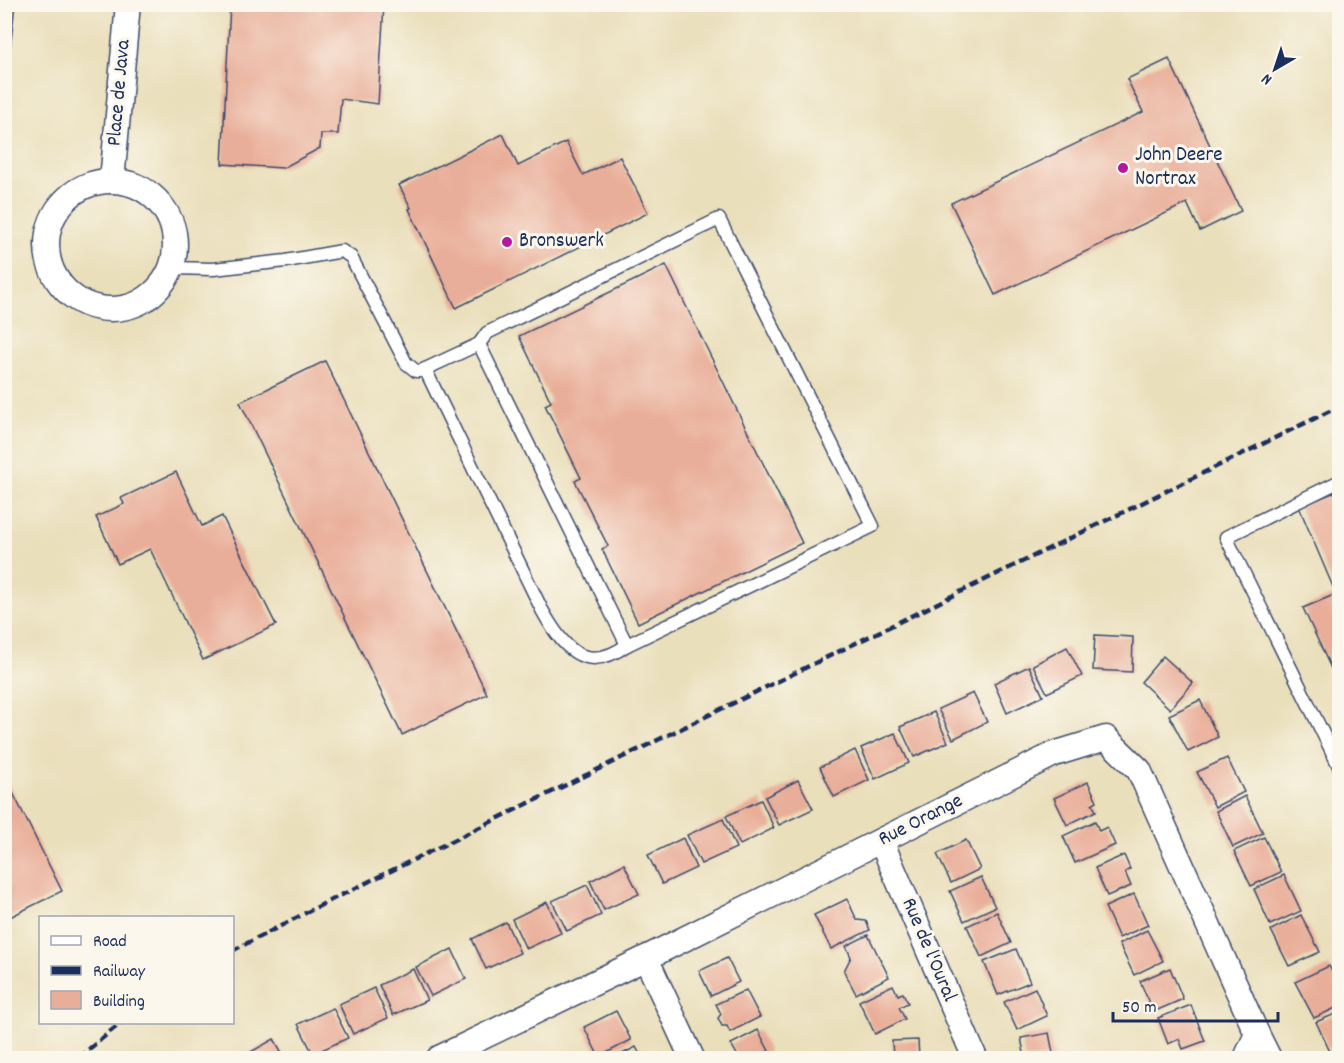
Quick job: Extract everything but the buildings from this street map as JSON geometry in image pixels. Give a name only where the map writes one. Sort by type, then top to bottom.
[{"type":"street","name":"Place de Java","points":[[112,181],[128,4]]},
{"type":"street","points":[[112,181],[139,188],[154,198],[165,211],[172,227],[175,244],[171,268],[164,282],[153,294],[140,302],[117,309],[94,306],[79,300],[56,278],[49,261],[47,243],[50,226],[58,210],[69,197],[83,188],[112,181]]},
{"type":"street","name":"Rue Orange","points":[[439,1059],[1054,754],[1106,738],[1139,770],[1269,1059]]},
{"type":"street","name":"Rue de l'Oural","points":[[881,841],[975,1059]]},
{"type":"street","points":[[646,958],[692,1059]]},
{"type":"street","points":[[1246,1059],[1257,1034]]},
{"type":"lane","points":[[171,268],[223,268],[286,261],[342,251],[351,257],[406,363],[416,371],[478,344],[487,333],[719,219],[873,526],[627,645],[609,656],[591,659],[582,657],[561,641],[542,610],[424,369]]},
{"type":"lane","points":[[478,344],[627,645]]},
{"type":"lane","points":[[1340,481],[1226,537],[1340,768]]},
{"type":"railway","points":[[234,950],[323,904],[1340,406]]},
{"type":"railway","points":[[78,1058],[120,1024]]},
{"type":"place","name":"John Deere Nortrax","points":[[1123,168]]},
{"type":"place","name":"Bronswerk","points":[[507,242]]}]
